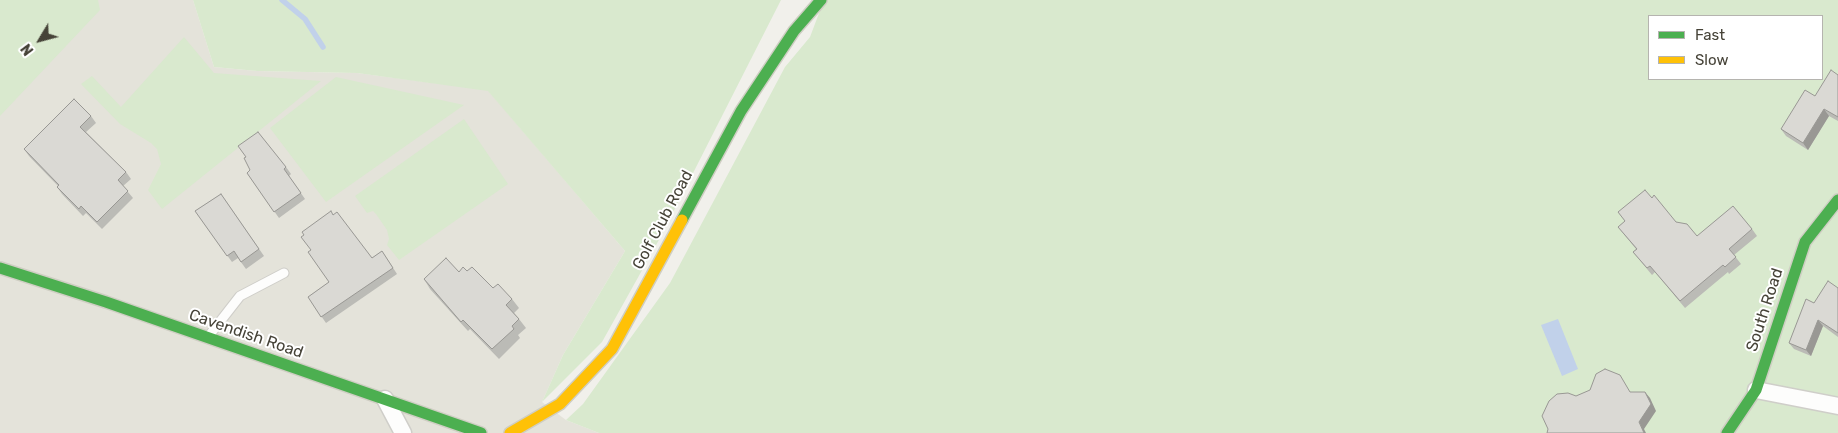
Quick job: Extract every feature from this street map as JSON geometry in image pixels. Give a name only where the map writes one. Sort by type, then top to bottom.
[{"type":"street","name":"Golf Club Road","points":[[510,433],[560,404],[612,349],[741,111],[794,31],[821,0]]},
{"type":"street","name":"South Road","points":[[1727,433],[1756,390],[1805,242],[1838,200]]},
{"type":"street","name":"Cavendish Road","points":[[0,268],[481,433]]},
{"type":"street","points":[[1756,390],[1838,406]]},
{"type":"street","points":[[385,399],[403,433]]},
{"type":"lane","points":[[208,338],[240,296],[284,273]]},
{"type":"shaded area","points":[[0,0],[193,0],[214,67],[257,71],[357,73],[488,90],[625,251],[563,355],[542,402],[566,420],[599,433],[0,433]]},
{"type":"green space","points":[[0,0],[98,0],[100,10],[0,116]]},
{"type":"green space","points":[[193,0],[781,0],[660,238],[602,342],[542,402],[563,355],[625,251],[488,91],[357,73],[257,71],[214,67]]},
{"type":"green space","points":[[824,0],[1838,0],[1838,433],[599,433],[566,420],[583,404],[670,283],[785,67],[810,37]]},
{"type":"green space","points":[[184,37],[214,73],[321,81],[162,209],[148,190],[161,164],[157,149],[151,143],[120,124],[81,84],[92,76],[121,107]]},
{"type":"green space","points":[[336,77],[464,105],[326,202],[270,128]]},
{"type":"green space","points":[[464,119],[508,184],[399,260],[387,245],[389,239],[387,230],[376,214],[373,211],[367,213],[355,196]]},
{"type":"water","points":[[1558,319],[1578,369],[1562,376],[1541,325]]},
{"type":"building","points":[[1831,70],[1838,75],[1838,117],[1824,109],[1803,143],[1781,129],[1805,90],[1815,96]]},
{"type":"building","points":[[74,99],[91,116],[80,127],[126,172],[118,180],[128,191],[97,222],[81,206],[79,209],[57,187],[59,185],[24,149]]},
{"type":"building","points":[[258,132],[286,167],[284,169],[301,193],[274,212],[247,173],[250,170],[244,158],[246,157],[238,146]]},
{"type":"building","points":[[1645,190],[1652,198],[1654,195],[1676,222],[1687,224],[1697,236],[1733,206],[1752,229],[1729,249],[1736,257],[1725,267],[1723,265],[1680,301],[1650,266],[1647,268],[1633,252],[1637,249],[1618,227],[1625,221],[1618,212]]},
{"type":"building","points":[[221,194],[259,249],[241,262],[234,251],[227,256],[195,211]]},
{"type":"building","points":[[331,211],[333,215],[337,212],[372,258],[382,251],[393,268],[321,317],[308,297],[329,282],[308,252],[311,250],[301,237],[304,235],[302,232]]},
{"type":"building","points":[[446,258],[459,272],[463,267],[467,271],[472,267],[493,288],[498,284],[512,299],[506,305],[519,319],[512,326],[514,329],[492,349],[463,320],[461,322],[424,279]]},
{"type":"building","points":[[1828,281],[1838,288],[1838,333],[1818,320],[1806,350],[1789,343],[1806,299],[1814,303]]},
{"type":"building","points":[[1605,369],[1620,375],[1630,392],[1645,392],[1651,404],[1639,422],[1644,433],[1547,433],[1548,429],[1542,416],[1549,401],[1557,394],[1568,393],[1576,396],[1590,390],[1596,374]]},
{"type":"waterway","points":[[282,0],[305,19],[323,47]]},
{"type":"traffic: fast","points":[[682,220],[741,111],[794,31],[821,0]]},
{"type":"traffic: fast","points":[[1727,433],[1756,390],[1805,242],[1838,200]]},
{"type":"traffic: fast","points":[[0,268],[106,302],[481,433]]},
{"type":"traffic: slow","points":[[510,433],[560,404],[612,349],[682,220]]}]
